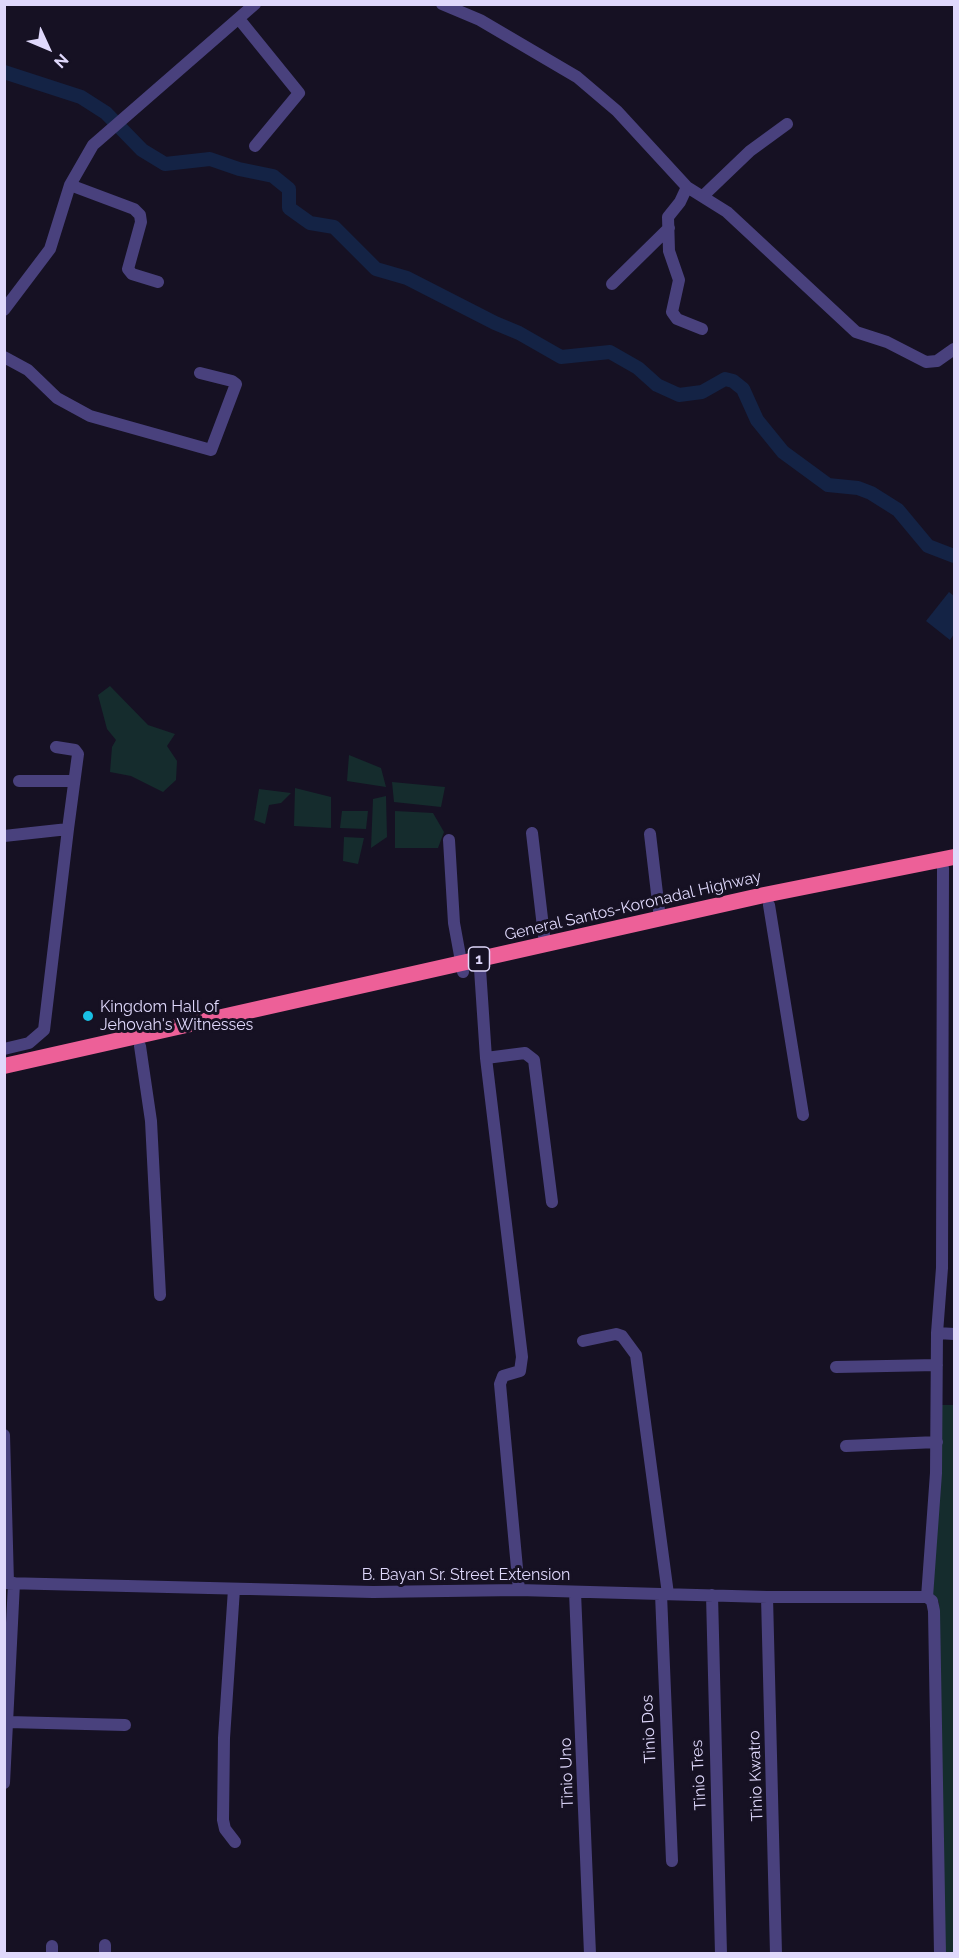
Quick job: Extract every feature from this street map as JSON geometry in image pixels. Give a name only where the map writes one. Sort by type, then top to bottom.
[{"type":"highway","name":"General Santos-Koronadal Highway","points":[[4,1074],[140,1046],[469,966],[544,944],[660,919],[951,864]]},
{"type":"highway","name":"General Santos-Koronadal Highway","points":[[4,1066],[469,966],[769,905],[892,874]]},
{"type":"street","points":[[4,310],[50,249],[70,185],[87,152],[109,129],[255,4]]},
{"type":"street","points":[[442,4],[480,20],[576,77],[617,111],[687,187],[727,212],[856,332],[887,342],[926,362],[937,361],[954,349]]},
{"type":"street","points":[[239,19],[299,93],[255,146]]},
{"type":"street","points":[[703,196],[750,151],[787,124]]},
{"type":"street","points":[[70,185],[134,209],[140,214],[141,222],[128,269],[132,274],[158,282]]},
{"type":"street","points":[[687,187],[680,202],[668,217],[669,250],[679,280],[672,312],[677,319],[702,329]]},
{"type":"street","points":[[612,284],[669,228]]},
{"type":"street","points":[[4,357],[28,370],[57,398],[90,416],[211,450],[236,384],[200,373]]},
{"type":"street","points":[[4,1048],[28,1043],[44,1030],[78,752],[56,747]]},
{"type":"street","points":[[19,781],[74,781]]},
{"type":"street","points":[[4,836],[68,830]]},
{"type":"street","points":[[532,833],[544,944]]},
{"type":"street","points":[[650,834],[660,919]]},
{"type":"street","points":[[449,840],[486,1058],[522,1358],[520,1371],[503,1376],[500,1384],[519,1590]]},
{"type":"street","points":[[940,1953],[934,1611],[932,1600],[927,1598],[937,1442],[937,1333],[942,1268],[951,864]]},
{"type":"street","points":[[769,905],[803,1115]]},
{"type":"street","points":[[140,1046],[151,1121],[160,1295]]},
{"type":"street","points":[[486,1058],[525,1053],[534,1060],[552,1202]]},
{"type":"street","points":[[937,1333],[954,1334]]},
{"type":"street","name":"Tinio Dos","points":[[583,1341],[616,1334],[622,1336],[636,1355],[665,1594],[672,1861]]},
{"type":"street","points":[[836,1367],[937,1365]]},
{"type":"street","points":[[4,1435],[9,1583],[8,1722],[4,1783]]},
{"type":"street","points":[[846,1446],[937,1442]]},
{"type":"street","name":"B. Bayan Sr. Street Extension","points":[[9,1583],[373,1592],[519,1590],[767,1597],[927,1598]]},
{"type":"street","points":[[234,1589],[225,1738],[223,1820],[225,1829],[235,1842]]},
{"type":"street","name":"Tinio Uno","points":[[576,1592],[590,1953]]},
{"type":"street","name":"Tinio Tres","points":[[712,1595],[721,1953]]},
{"type":"street","name":"Tinio Kwatro","points":[[767,1597],[776,1953]]},
{"type":"street","points":[[8,1722],[125,1725]]},
{"type":"green space","points":[[110,686],[148,725],[175,734],[167,746],[177,761],[176,780],[163,792],[131,776],[110,772],[112,747],[116,740],[107,729],[98,695]]},
{"type":"green space","points":[[349,755],[381,768],[386,787],[347,781]]},
{"type":"green space","points":[[392,782],[445,787],[441,807],[394,802]]},
{"type":"green space","points":[[295,788],[331,797],[331,828],[294,826]]},
{"type":"green space","points":[[259,789],[291,793],[281,803],[269,805],[265,824],[254,820]]},
{"type":"green space","points":[[386,796],[387,837],[371,848],[373,799]]},
{"type":"green space","points":[[342,811],[368,811],[366,829],[340,828]]},
{"type":"green space","points":[[395,811],[433,813],[444,832],[438,848],[395,848]]},
{"type":"green space","points":[[344,837],[364,838],[358,864],[343,861]]},
{"type":"green space","points":[[941,1405],[954,1405],[954,1953],[944,1953],[939,1602],[932,1593]]},
{"type":"water","points":[[949,592],[954,596],[954,634],[950,640],[926,621]]},
{"type":"waterway","points":[[4,72],[81,97],[106,113],[142,150],[165,164],[210,159],[239,169],[273,176],[289,189],[289,208],[310,223],[334,227],[376,269],[407,278],[519,333],[561,357],[610,352],[638,368],[657,385],[679,395],[702,392],[725,379],[733,381],[743,389],[757,420],[783,452],[828,485],[858,488],[871,493],[898,510],[928,546],[954,556]]},
{"type":"place","name":"Kingdom Hall of Jehovah's Witnesses","points":[[88,1016]]}]
